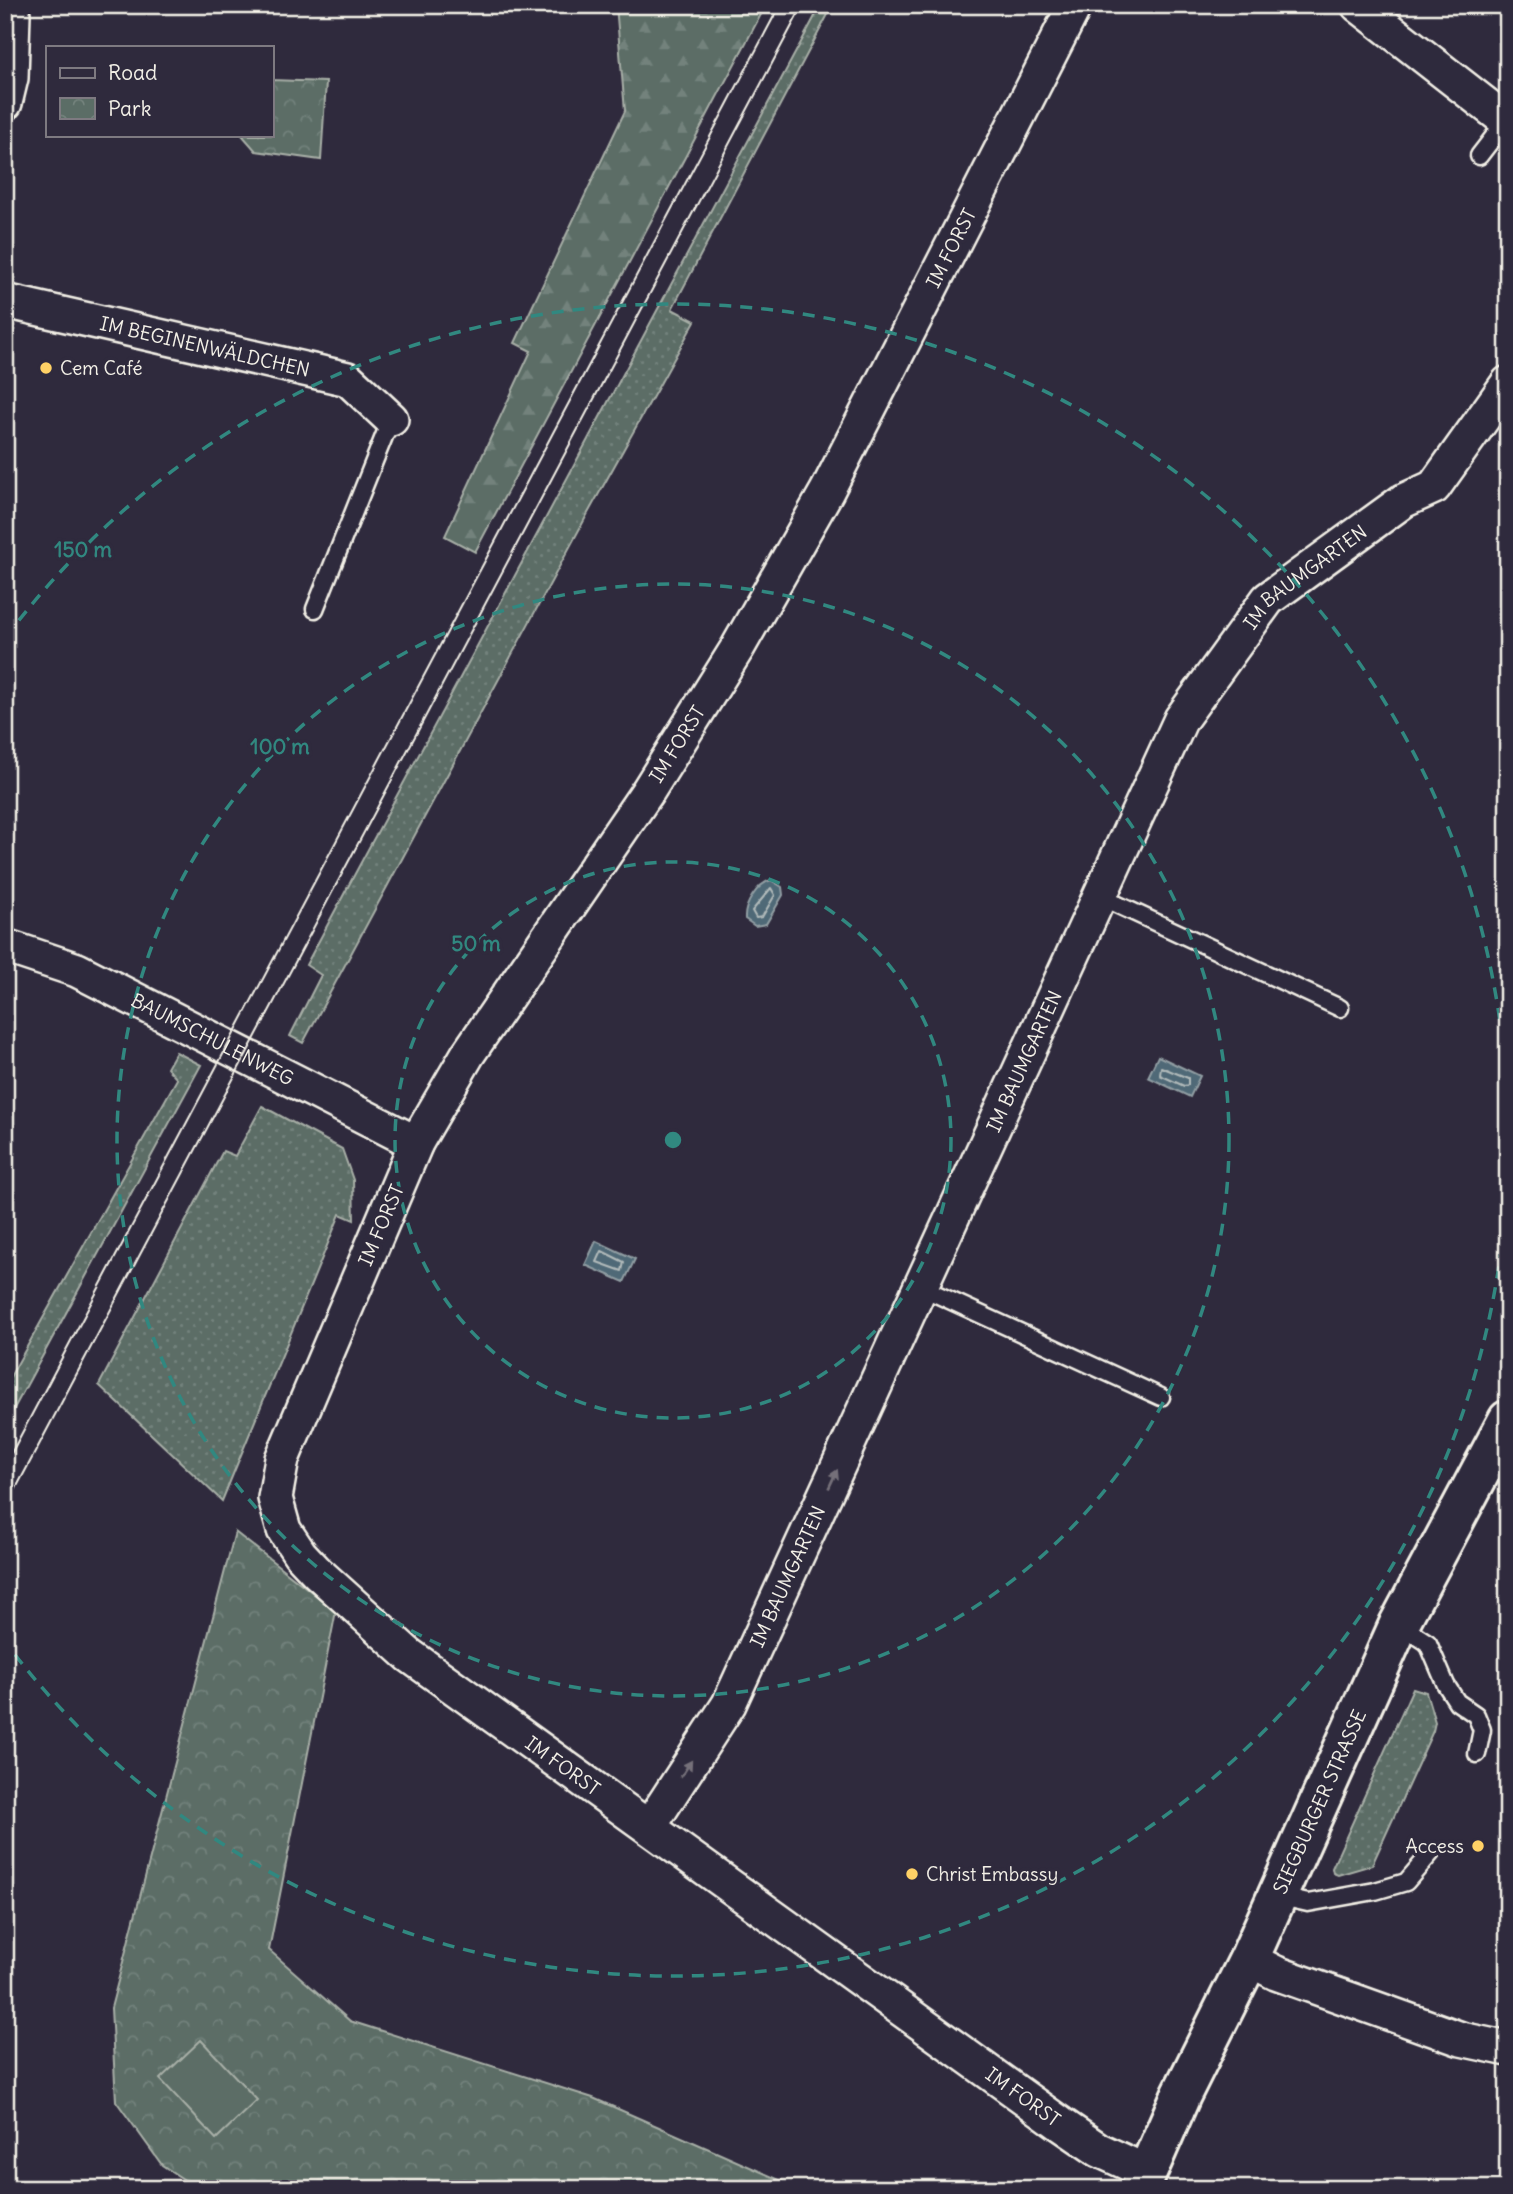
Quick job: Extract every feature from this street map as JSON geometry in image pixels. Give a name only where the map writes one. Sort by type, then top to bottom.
[{"type":"main road","name":"SIEGBURGER STRASSE","points":[[1144,2180],[1181,2095],[1249,1959],[1399,1624],[1504,1434]]},
{"type":"street","points":[[5,103],[11,78],[13,14],[10,5]]},
{"type":"street","name":"IM FORST","points":[[1075,5],[827,491],[738,647],[648,791],[468,1054],[416,1143],[282,1459],[275,1498],[284,1530],[300,1554],[409,1655],[1061,2124],[1144,2180]]},
{"type":"street","points":[[1358,5],[1507,122]]},
{"type":"street","name":"IM BEGINENWÄLDCHEN","points":[[5,301],[348,379],[391,419]]},
{"type":"street","name":"IM BAUMGARTEN","points":[[649,1826],[729,1704],[1181,719],[1268,598],[1403,501],[1434,487],[1508,383]]},
{"type":"street","name":"BAUMSCHULENWEG","points":[[5,946],[76,970],[416,1143]]},
{"type":"street","points":[[1249,1959],[1276,1973],[1448,2035],[1508,2049]]},
{"type":"lane","points":[[1479,156],[1507,122]]},
{"type":"lane","points":[[315,609],[391,419]]},
{"type":"lane","points":[[1101,897],[1340,1008]]},
{"type":"lane","points":[[921,1287],[1161,1397]]},
{"type":"lane","points":[[1399,1624],[1428,1643],[1446,1685],[1457,1702],[1476,1715],[1482,1730],[1477,1754]]},
{"type":"lane","points":[[1277,1896],[1308,1903],[1375,1891],[1406,1882],[1431,1853]]},
{"type":"green space","points":[[616,5],[766,5],[475,552],[445,536],[531,351],[515,343],[625,111]]},
{"type":"green space","points":[[821,5],[833,5],[672,309],[695,321],[587,515],[303,1043],[290,1036],[321,975],[306,965]]},
{"type":"green space","points":[[273,80],[326,82],[321,160],[256,151],[243,136],[273,136]]},
{"type":"green space","points":[[176,1052],[201,1065],[5,1425],[5,1386],[177,1079],[167,1068]]},
{"type":"green space","points":[[262,1106],[342,1149],[353,1180],[354,1220],[340,1214],[222,1501],[99,1385],[223,1151],[235,1156]]},
{"type":"green space","points":[[235,1532],[336,1611],[269,1950],[350,2021],[593,2098],[800,2189],[198,2189],[162,2165],[116,2101],[111,2008]]},
{"type":"green space","points":[[1413,1688],[1426,1692],[1435,1722],[1433,1731],[1372,1865],[1338,1875],[1333,1873],[1332,1868]]},
{"type":"green space","points":[[201,2040],[257,2100],[216,2139],[160,2079]]},
{"type":"water","points":[[771,880],[782,887],[783,895],[766,924],[755,926],[745,919],[745,913],[756,890]]},
{"type":"water","points":[[1158,1056],[1200,1076],[1190,1097],[1148,1077]]},
{"type":"water","points":[[596,1241],[635,1259],[624,1282],[585,1265]]},
{"type":"tram line","points":[[5,1465],[780,5]]},
{"type":"tram line","points":[[5,1509],[803,5]]},
{"type":"place","name":"Cem Café","points":[[46,368]]},
{"type":"place","name":"Access","points":[[1478,1846]]},
{"type":"place","name":"Christ Embassy","points":[[912,1874]]}]
